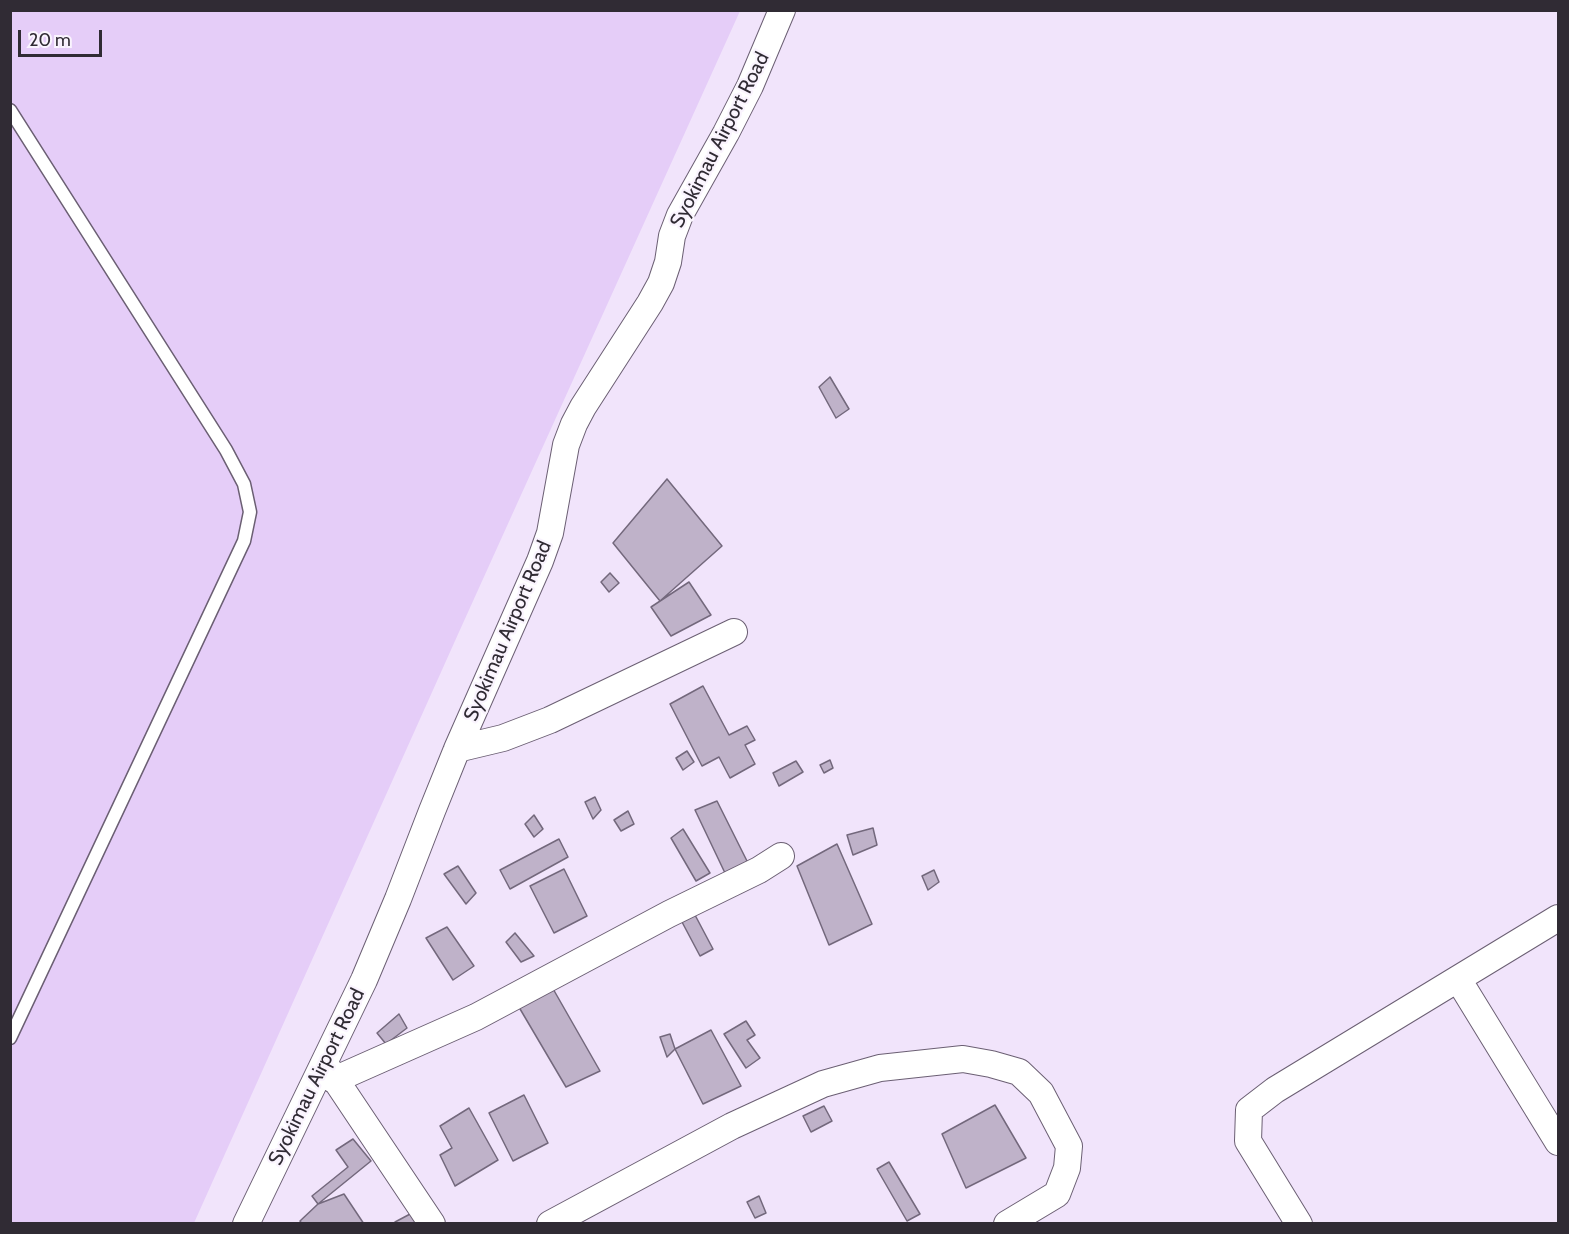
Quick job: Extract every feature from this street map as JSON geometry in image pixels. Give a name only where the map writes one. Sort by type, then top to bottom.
[{"type":"street","name":"Syokimau Airport Road","points":[[246,1224],[329,1070],[457,749],[540,561],[550,533],[566,445],[573,424],[661,283],[668,262],[672,236],[680,215],[750,86],[782,10]]},
{"type":"street","points":[[457,749],[503,738],[549,720],[734,632]]},
{"type":"street","points":[[432,1224],[329,1070],[392,1056],[476,1017],[669,914],[759,870],[781,856]]},
{"type":"street","points":[[1299,1224],[1248,1141],[1249,1110],[1275,1090],[1558,918]]},
{"type":"street","points":[[1458,979],[1558,1142]]},
{"type":"street","points":[[550,1224],[732,1126],[824,1084],[880,1068],[963,1059],[1019,1072],[1041,1093],[1069,1146],[1067,1168],[1057,1194],[1007,1224]]},
{"type":"lane","points":[[10,110],[226,450],[244,484],[250,512],[244,541],[10,1038]]},
{"type":"shaded area","points":[[10,11],[740,11],[194,1223],[11,1223]]},
{"type":"building","points":[[830,377],[849,409],[836,418],[819,387]]},
{"type":"building","points":[[667,479],[722,546],[660,601],[613,543]]},
{"type":"building","points":[[610,573],[619,583],[609,592],[601,582]]},
{"type":"building","points":[[689,582],[711,615],[671,636],[651,607]]},
{"type":"building","points":[[703,686],[729,735],[747,726],[755,740],[745,745],[755,764],[730,778],[719,757],[702,766],[670,704]]},
{"type":"building","points":[[687,751],[694,762],[683,770],[676,758]]},
{"type":"building","points":[[830,760],[833,768],[824,773],[820,765]]},
{"type":"building","points":[[796,761],[803,772],[779,786],[773,773]]},
{"type":"building","points":[[595,797],[601,810],[593,819],[585,802]]},
{"type":"building","points":[[717,801],[748,863],[725,873],[695,810]]},
{"type":"building","points":[[628,811],[634,824],[621,831],[614,820]]},
{"type":"building","points":[[534,815],[543,829],[534,837],[525,824]]},
{"type":"building","points":[[873,828],[877,845],[853,855],[847,835]]},
{"type":"building","points":[[683,829],[710,873],[696,881],[671,838]]},
{"type":"building","points":[[559,839],[568,857],[510,889],[500,870]]},
{"type":"building","points":[[837,844],[872,924],[829,945],[797,866]]},
{"type":"building","points":[[458,866],[476,893],[466,904],[444,874]]},
{"type":"building","points":[[564,869],[587,916],[554,933],[530,886]]},
{"type":"building","points":[[934,870],[939,882],[928,890],[922,876]]},
{"type":"building","points":[[695,915],[713,949],[700,956],[682,922]]},
{"type":"building","points":[[447,927],[474,966],[453,980],[426,938]]},
{"type":"building","points":[[515,933],[534,956],[521,962],[506,942]]},
{"type":"building","points":[[552,987],[600,1071],[566,1087],[513,997]]},
{"type":"building","points":[[399,1014],[407,1028],[386,1044],[377,1033]]},
{"type":"building","points":[[746,1021],[755,1035],[747,1040],[760,1058],[746,1068],[724,1034]]},
{"type":"building","points":[[711,1030],[741,1086],[703,1104],[675,1049]]},
{"type":"building","points":[[670,1034],[675,1049],[667,1057],[660,1037]]},
{"type":"building","points":[[524,1095],[548,1143],[513,1161],[489,1113]]},
{"type":"building","points":[[995,1105],[1026,1158],[966,1188],[942,1134]]},
{"type":"building","points":[[824,1106],[832,1121],[811,1132],[803,1116]]},
{"type":"building","points":[[469,1108],[498,1160],[455,1186],[440,1155],[452,1148],[440,1126]]},
{"type":"building","points":[[353,1139],[371,1161],[318,1204],[312,1196],[348,1167],[336,1150]]},
{"type":"building","points":[[889,1162],[920,1214],[907,1221],[877,1169]]},
{"type":"building","points":[[344,1194],[364,1224],[302,1224],[300,1221],[318,1204]]},
{"type":"building","points":[[759,1196],[766,1213],[755,1218],[747,1202]]},
{"type":"building","points":[[412,1213],[417,1224],[396,1224],[395,1222]]}]
